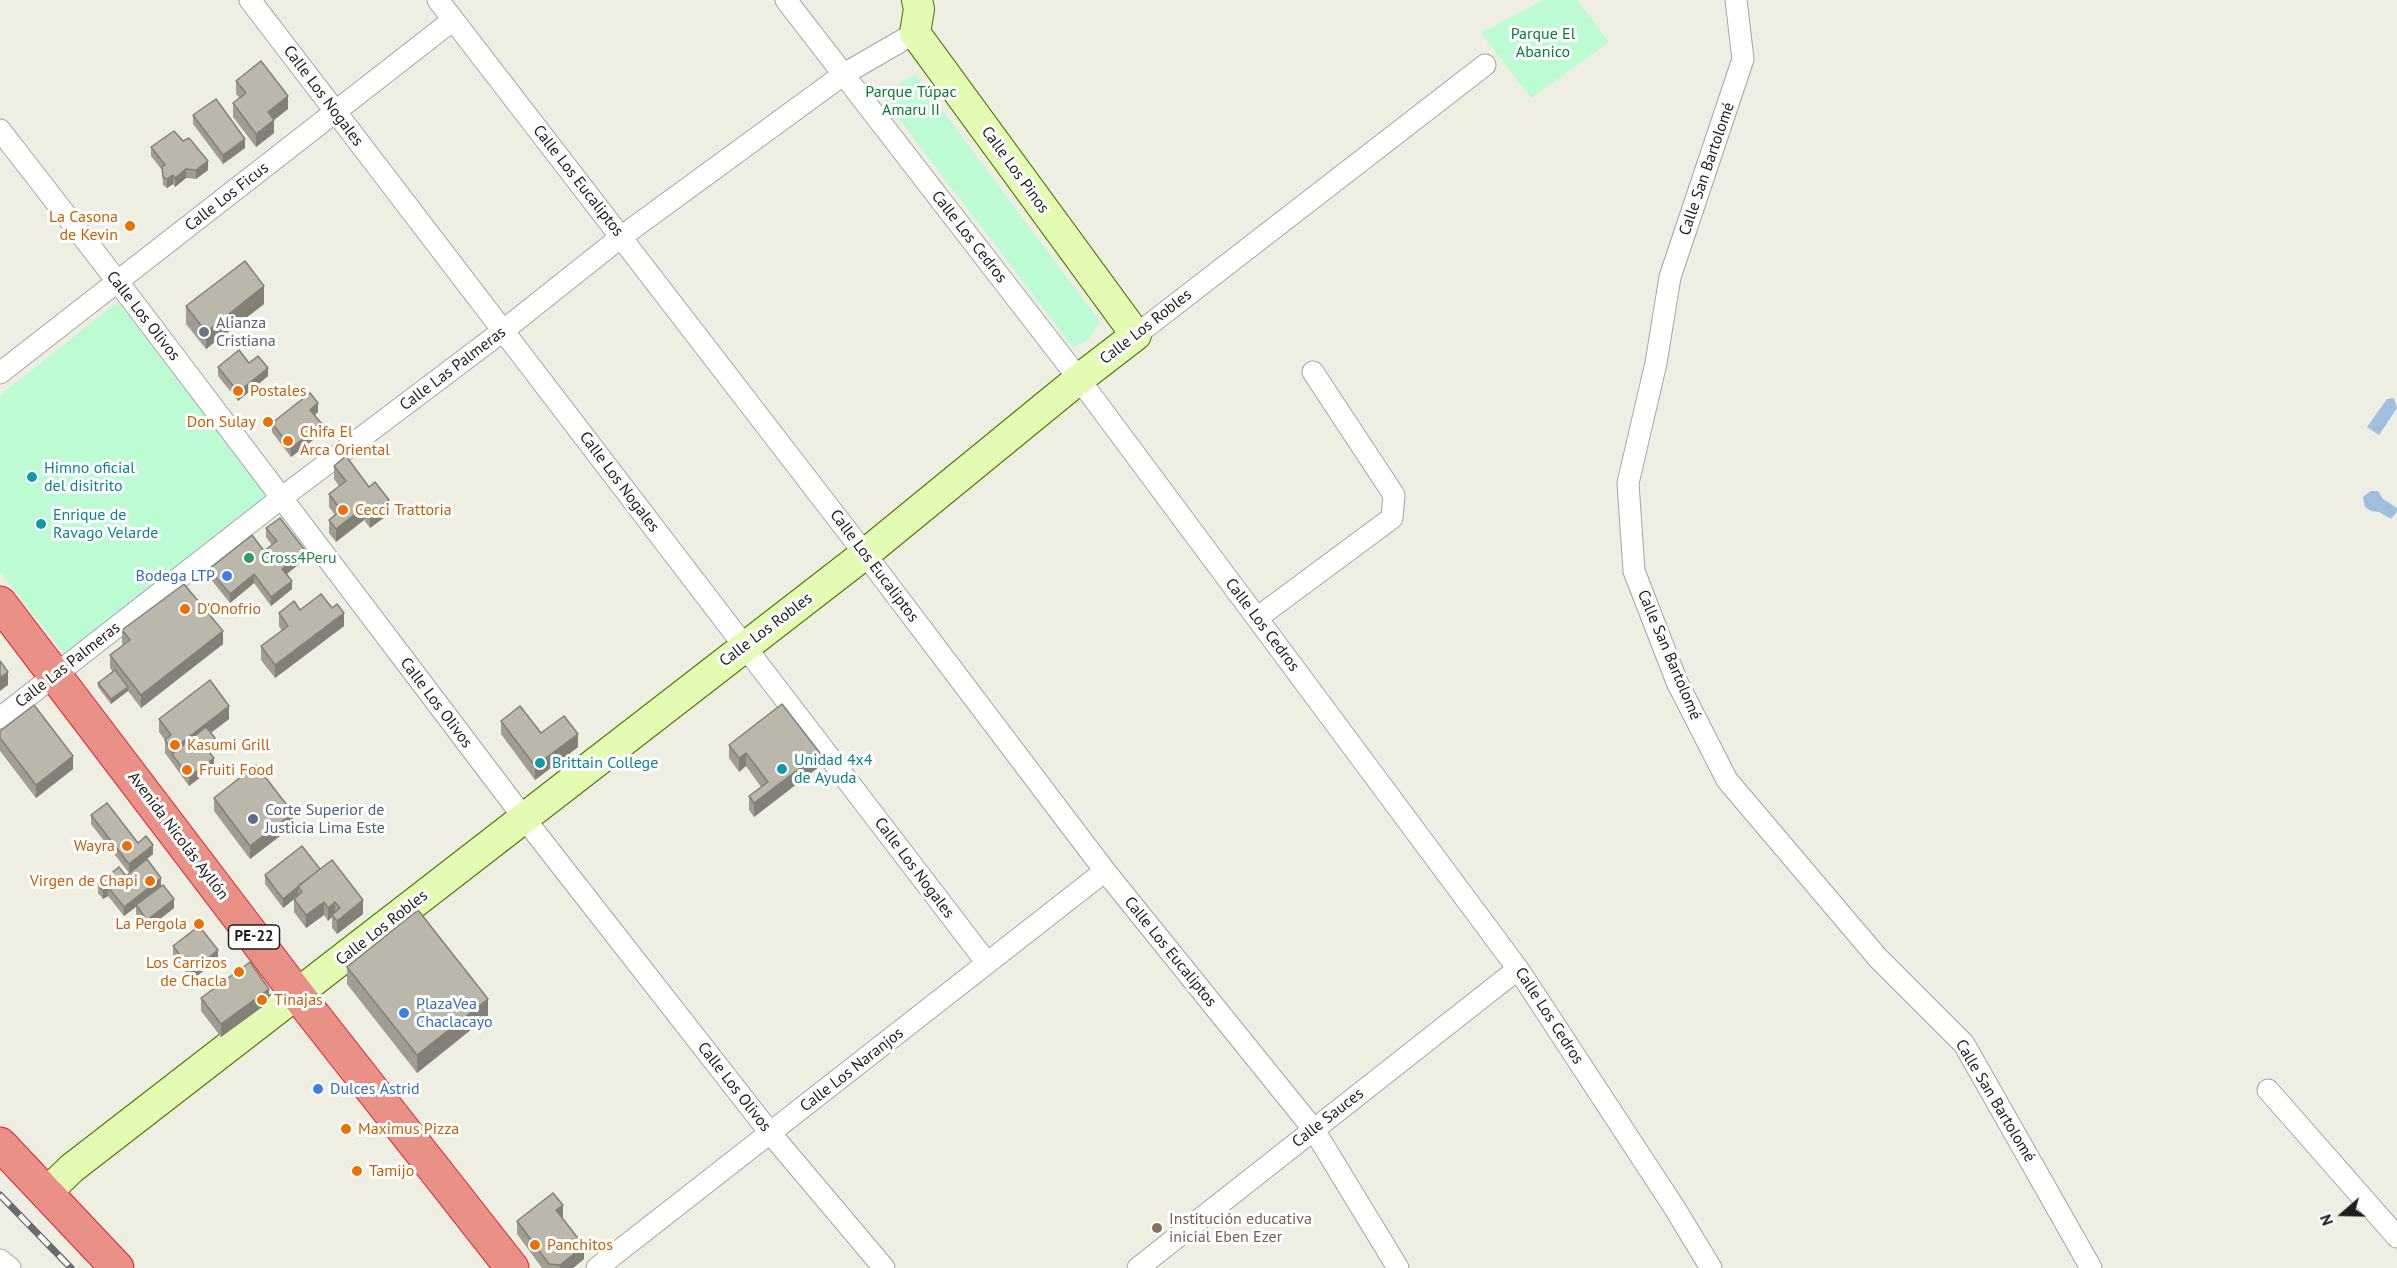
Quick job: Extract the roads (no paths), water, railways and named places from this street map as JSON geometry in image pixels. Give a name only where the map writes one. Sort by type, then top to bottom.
[{"type":"highway","name":"Avenida Nicolás Ayllón","points":[[0,603],[297,994],[512,1268]]},
{"type":"highway","points":[[0,1144],[117,1268]]},
{"type":"street","name":"Calle Los Nogales","points":[[250,0],[987,963]]},
{"type":"street","name":"Calle Los Eucaliptos","points":[[438,0],[866,554],[1105,871],[1314,1130],[1398,1268]]},
{"type":"street","name":"Calle Los Cedros","points":[[786,0],[1079,379],[1518,969],[1674,1207],[1711,1268]]},
{"type":"street","points":[[915,33],[919,9],[917,0]]},
{"type":"street","name":"Calle San Bartolomé","points":[[1736,0],[1743,59],[1670,277],[1656,363],[1628,483],[1634,571],[1677,682],[1727,780],[1878,958],[1964,1044],[2091,1268]]},
{"type":"street","name":"Calle Los Ficus","points":[[0,373],[453,20]]},
{"type":"street","name":"Calle Las Palmeras","points":[[0,718],[280,499],[504,330],[621,237],[844,74],[915,33]]},
{"type":"street","name":"Calle Los Pinos","points":[[915,33],[1136,335]]},
{"type":"street","name":"Calle Los Robles","points":[[46,1193],[72,1168],[866,554],[1079,379],[1485,65]]},
{"type":"street","name":"Calle Los Olivos","points":[[0,130],[524,818],[771,1134],[884,1268]]},
{"type":"street","points":[[1257,618],[1392,518],[1394,495],[1313,372]]},
{"type":"street","name":"Calle Los Naranjos","points":[[597,1268],[1105,871]]},
{"type":"street","name":"Calle Sauces","points":[[1138,1268],[1518,969]]},
{"type":"street","points":[[2268,1090],[2397,1237]]},
{"type":"street","points":[[0,1260],[10,1268]]},
{"type":"water","points":[[2394,398],[2397,408],[2379,435],[2367,427],[2387,399]]},
{"type":"water","points":[[2371,491],[2378,491],[2383,499],[2397,508],[2397,512],[2391,519],[2365,507],[2363,497]]},
{"type":"railway","points":[[0,1195],[71,1268]]},
{"type":"place","name":"La Casona de Kevin","points":[[130,226]]},
{"type":"place","name":"Alianza Cristiana","points":[[204,332]]},
{"type":"place","name":"Postales","points":[[238,391]]},
{"type":"place","name":"Don Sulay","points":[[268,422]]},
{"type":"place","name":"Chifa El Arca Oriental","points":[[288,441]]},
{"type":"place","name":"Himno oficial del disitrito","points":[[32,477]]},
{"type":"place","name":"Cecci Trattoria","points":[[343,510]]},
{"type":"place","name":"Enrique de Ravago Velarde","points":[[41,524]]},
{"type":"place","name":"Cross4Peru","points":[[249,558]]},
{"type":"place","name":"Bodega LTP","points":[[227,576]]},
{"type":"place","name":"D'Onofrio","points":[[185,609]]},
{"type":"place","name":"Kasumi Grill","points":[[175,745]]},
{"type":"place","name":"Brittain College","points":[[540,763]]},
{"type":"place","name":"Unidad 4x4 de Ayuda","points":[[782,769]]},
{"type":"place","name":"Fruiti Food","points":[[187,770]]},
{"type":"place","name":"Corte Superior de Justicia Lima Este","points":[[253,819]]},
{"type":"place","name":"Wayra","points":[[127,846]]},
{"type":"place","name":"Virgen de Chapi","points":[[150,881]]},
{"type":"place","name":"La Pergola","points":[[199,924]]},
{"type":"place","name":"Los Carrizos de Chacla","points":[[239,972]]},
{"type":"place","name":"Tinajas","points":[[262,1000]]},
{"type":"place","name":"PlazaVea Chaclacayo","points":[[404,1013]]},
{"type":"place","name":"Dulces Astrid","points":[[318,1089]]},
{"type":"place","name":"Maximus Pizza","points":[[346,1129]]},
{"type":"place","name":"Tamijo","points":[[357,1171]]},
{"type":"place","name":"Institución educativa inicial Eben Ezer","points":[[1157,1228]]},
{"type":"place","name":"Panchitos","points":[[535,1245]]},
{"type":"park label","name":"Parque El Abanico","points":[[1543,43]]},
{"type":"park label","name":"Parque Túpac Amaru II","points":[[911,101]]}]
